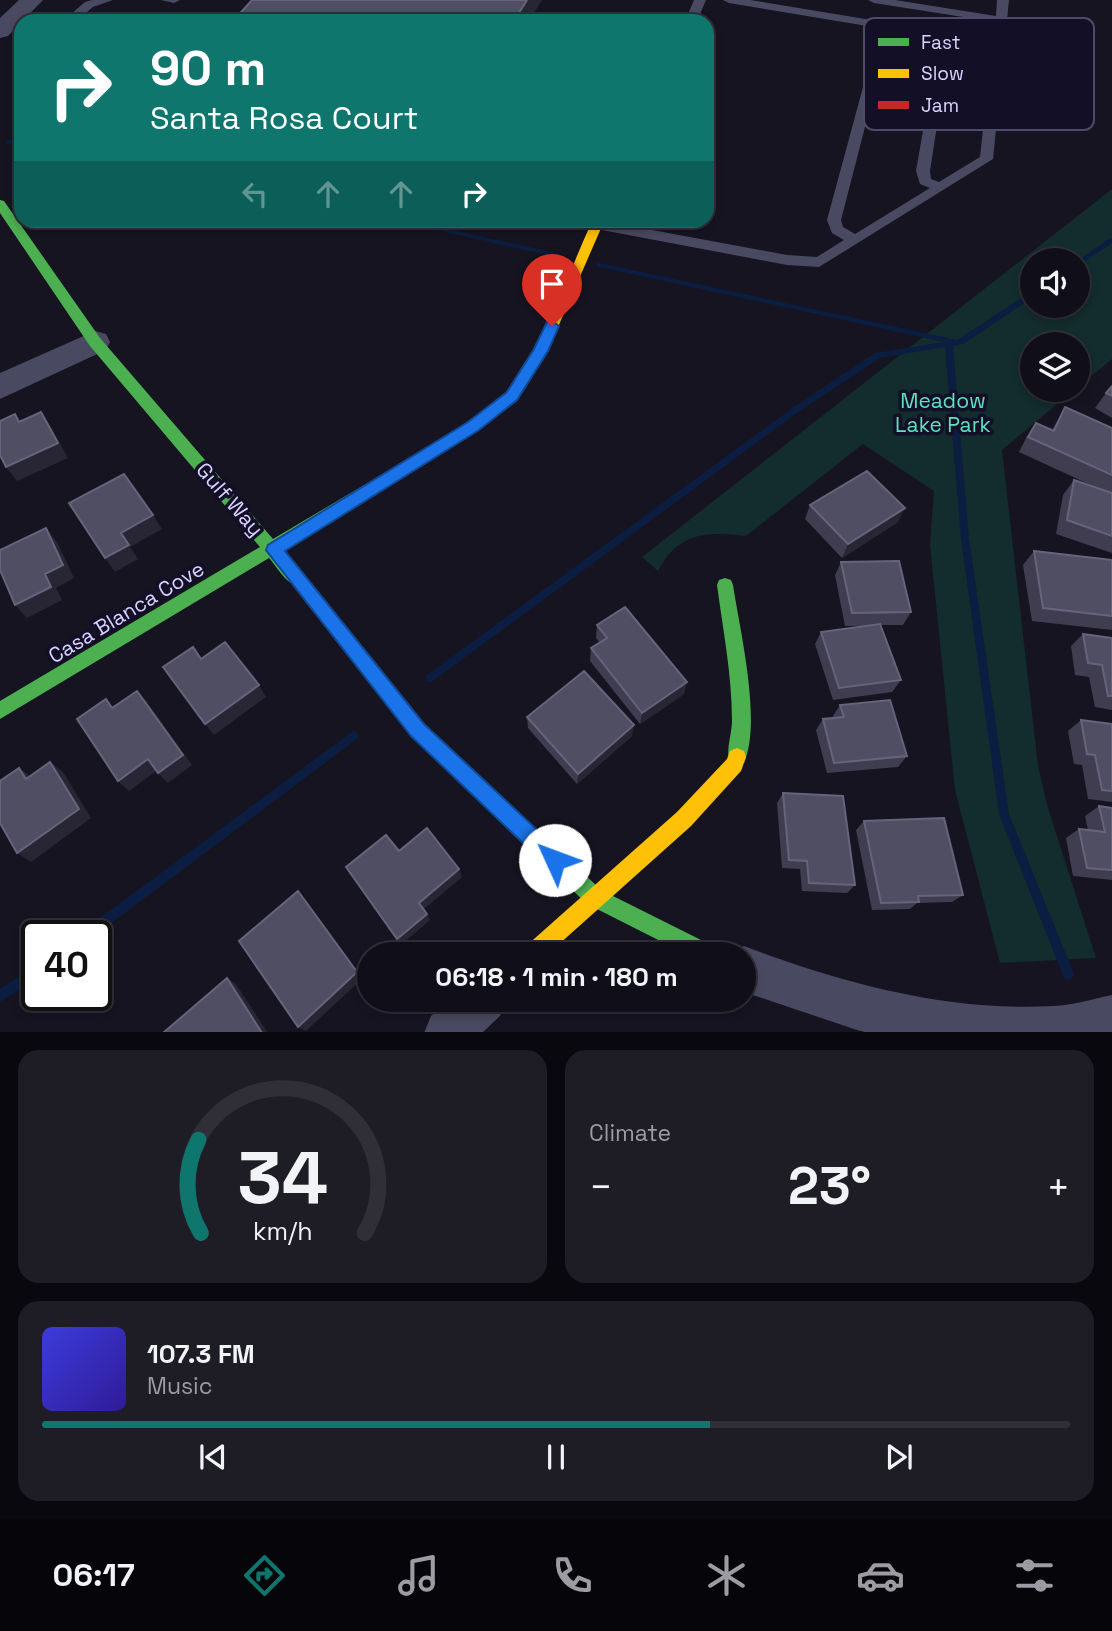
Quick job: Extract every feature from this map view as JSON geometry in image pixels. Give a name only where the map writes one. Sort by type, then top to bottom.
[{"type":"street","points":[[18,14],[32,0]]},
{"type":"street","points":[[0,31],[14,17]]},
{"type":"street","name":"Gulf Way","points":[[0,204],[14,224]]},
{"type":"street","name":"Gulf Way","points":[[17,228],[95,342],[274,550],[417,730],[594,897],[684,942]]},
{"type":"street","name":"Casa Blanca Cove","points":[[0,711],[274,550],[474,426],[512,396],[541,351],[595,228]]},
{"type":"street","points":[[0,387],[95,342]]},
{"type":"street","points":[[546,942],[684,819],[734,765],[741,746],[740,705],[725,585]]},
{"type":"street","points":[[756,974],[789,987],[901,1018],[974,1029],[1058,1030],[1112,1019]]},
{"type":"street","points":[[447,1032],[469,1012]]},
{"type":"lane","points":[[77,14],[89,4],[107,0]]},
{"type":"lane","points":[[167,0],[174,0]]},
{"type":"lane","points":[[729,0],[864,21]]},
{"type":"lane","points":[[874,0],[988,18]]},
{"type":"lane","points":[[1001,18],[1003,0]]},
{"type":"lane","points":[[855,240],[837,230],[834,220],[864,108]]},
{"type":"lane","points":[[930,130],[923,171],[925,181],[940,187]]},
{"type":"lane","points":[[623,228],[787,260],[819,262],[986,159],[989,130]]},
{"type":"green space","name":"Meadow Lake Park","points":[[1112,189],[1112,359],[1090,377],[1090,332],[1020,332],[1020,402],[1060,402],[1002,450],[1038,766],[1048,808],[1096,958],[1000,963],[955,790],[930,545],[934,491],[863,444],[746,536],[706,535],[684,541],[666,558],[658,571],[642,557],[1020,261],[1020,318],[1090,318],[1090,248],[1037,248]]},
{"type":"building","points":[[252,0],[527,0],[518,14],[239,14]]},
{"type":"building","points":[[1065,407],[1112,428],[1112,475],[1028,437],[1036,423],[1054,431]]},
{"type":"building","points":[[41,412],[58,443],[6,467],[0,455],[0,421],[15,414],[19,422]]},
{"type":"building","points":[[867,471],[905,508],[848,544],[810,505]]},
{"type":"building","points":[[124,474],[153,515],[121,533],[129,545],[105,558],[69,503]]},
{"type":"building","points":[[1074,480],[1112,493],[1112,536],[1067,520]]},
{"type":"building","points":[[46,528],[63,565],[45,574],[51,587],[15,605],[0,570],[0,550]]},
{"type":"building","points":[[1034,551],[1112,560],[1112,616],[1043,608]]},
{"type":"building","points":[[899,561],[911,612],[852,613],[841,562]]},
{"type":"building","points":[[625,607],[687,682],[642,713],[591,648],[607,638],[597,625]]},
{"type":"building","points":[[880,624],[901,680],[839,688],[821,632]]},
{"type":"building","points":[[1083,634],[1112,638],[1112,696],[1108,696],[1102,665],[1088,663]]},
{"type":"building","points":[[225,642],[259,685],[205,724],[163,667],[193,647],[201,659]]},
{"type":"building","points":[[584,671],[634,725],[578,774],[527,717]]},
{"type":"building","points":[[137,691],[183,755],[158,773],[148,759],[118,781],[77,719],[106,699],[112,708]]},
{"type":"building","points":[[890,700],[907,756],[834,763],[823,719],[844,717],[840,705]]},
{"type":"building","points":[[1081,720],[1112,724],[1112,791],[1102,790],[1095,755],[1087,754]]},
{"type":"building","points":[[50,762],[79,809],[17,853],[0,823],[0,781],[19,768],[26,779]]},
{"type":"building","points":[[783,793],[843,796],[855,885],[809,883],[807,861],[789,860]]},
{"type":"building","points":[[1099,806],[1112,808],[1112,870],[1087,868],[1079,829],[1105,832]]},
{"type":"building","points":[[944,818],[963,895],[918,896],[919,902],[881,903],[864,821]]},
{"type":"building","points":[[427,828],[459,869],[419,903],[427,914],[397,939],[346,867],[386,835],[399,851]]},
{"type":"building","points":[[298,891],[357,972],[298,1027],[239,941]]},
{"type":"building","points":[[227,978],[261,1032],[164,1032]]},
{"type":"waterway","points":[[8,142],[14,143]]},
{"type":"waterway","points":[[431,228],[561,256]]},
{"type":"waterway","points":[[1090,256],[1112,240]]},
{"type":"waterway","points":[[600,265],[954,341]]},
{"type":"waterway","points":[[430,678],[794,411],[878,355],[960,342],[1020,303]]},
{"type":"waterway","points":[[949,344],[965,539],[1004,814],[1068,974]]},
{"type":"waterway","points":[[106,920],[353,736]]},
{"type":"waterway","points":[[0,996],[21,982]]},
{"type":"traffic: fast","points":[[0,204],[14,224]]},
{"type":"traffic: fast","points":[[17,228],[95,342],[299,581]]},
{"type":"traffic: fast","points":[[0,711],[437,449]]},
{"type":"traffic: fast","points":[[725,585],[740,698],[740,741],[737,757]]},
{"type":"traffic: fast","points":[[573,877],[594,897],[684,942]]},
{"type":"traffic: slow","points":[[437,449],[474,426],[512,396],[541,350],[595,228]]},
{"type":"traffic: slow","points":[[546,942],[684,819],[734,765],[737,757]]},
{"type":"traffic: jam","points":[[299,581],[417,730],[573,877]]},
{"type":"route","points":[[552,326],[541,351],[512,396],[474,426],[274,550],[417,730],[555,860]]}]
